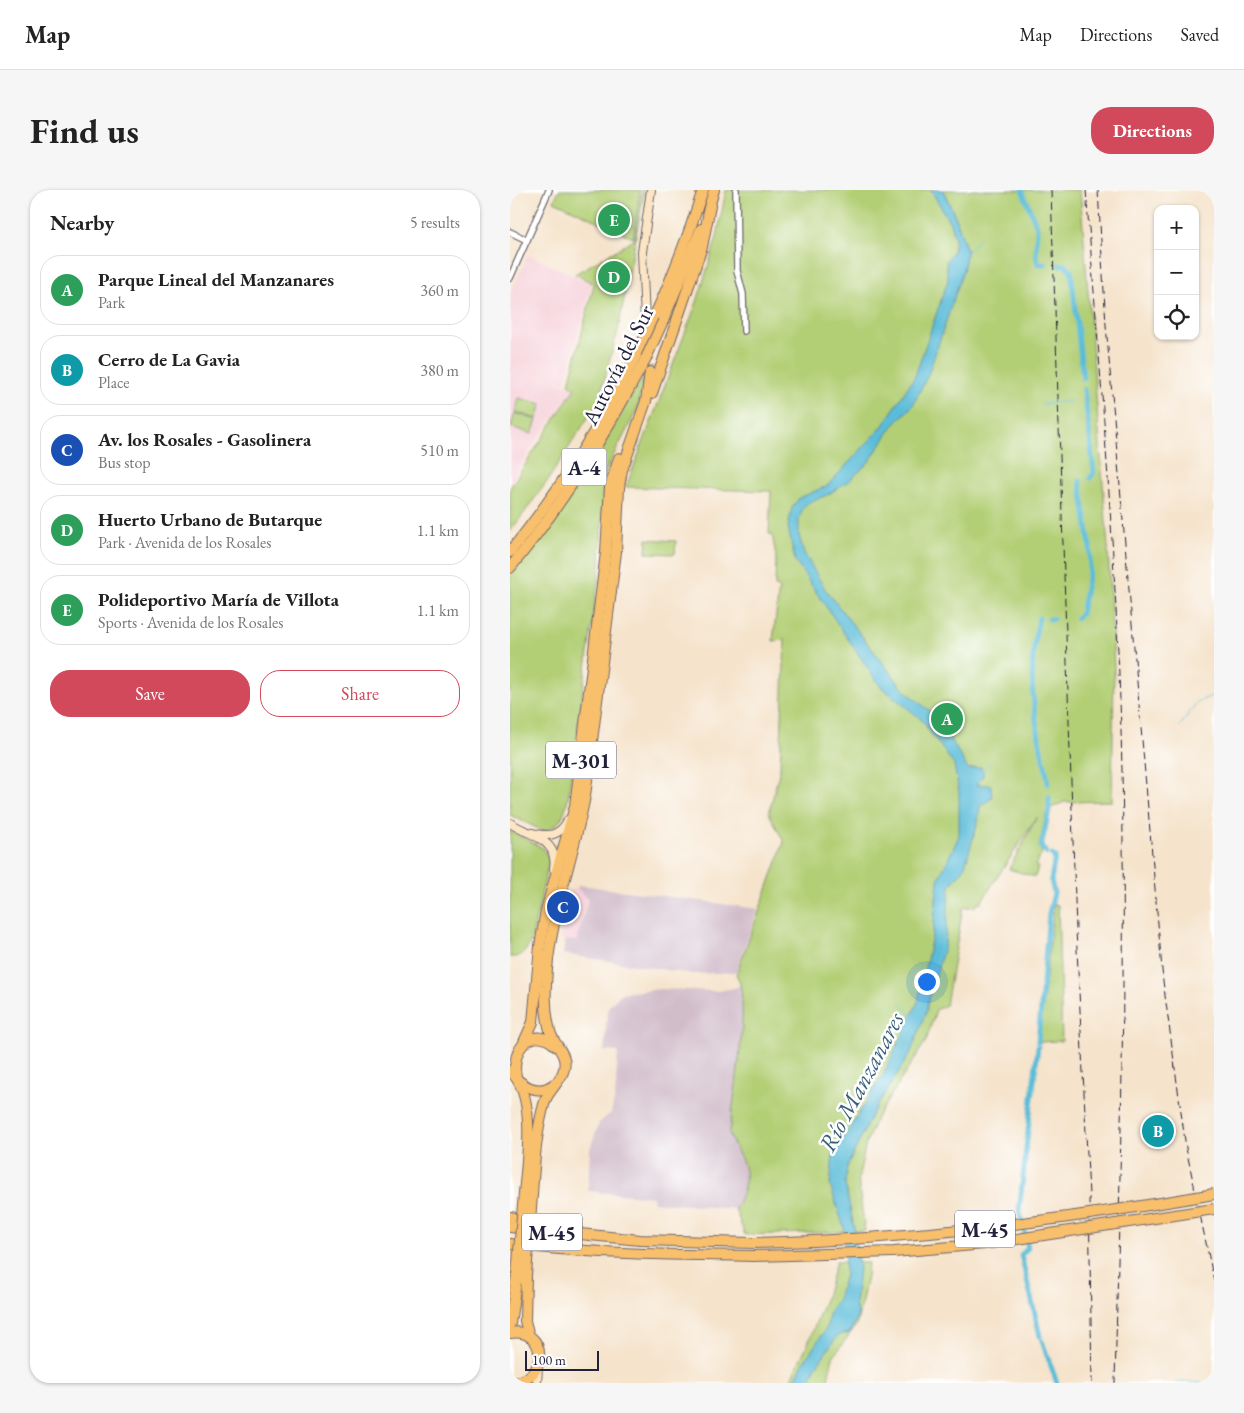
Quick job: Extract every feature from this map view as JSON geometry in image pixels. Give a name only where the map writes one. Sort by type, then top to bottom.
[{"type":"highway","name":"Autovía del Sur","points":[[512,549],[586,447],[635,360],[680,258],[703,190]]},
{"type":"highway","name":"Autovía del Sur","points":[[510,568],[575,481],[614,418],[646,358],[663,321],[710,206],[714,190]]},
{"type":"highway","points":[[619,486],[702,247],[710,206]]},
{"type":"highway","name":"M-301","points":[[510,1324],[521,1275],[528,1194],[542,1115],[548,1092],[560,1079],[565,1061],[561,1050],[550,1034],[546,1008],[547,960],[585,796],[610,607],[616,552],[619,486],[622,470],[646,401],[650,372]]},
{"type":"highway","name":"M-301","points":[[528,1194],[526,1106],[515,1076],[514,1056],[517,1046],[533,1022],[540,946],[546,910],[574,806],[606,552],[608,500],[614,472],[638,424]]},
{"type":"highway","points":[[517,1046],[541,1038],[552,1041],[561,1050]]},
{"type":"highway","points":[[515,1076],[525,1085],[540,1090],[550,1087],[560,1079]]},
{"type":"highway","name":"M-45","points":[[511,1219],[565,1226],[594,1236],[667,1241],[834,1242],[984,1230],[1214,1194]]},
{"type":"highway","name":"M-45","points":[[510,1244],[550,1249],[644,1254],[754,1256],[877,1252],[985,1244],[1214,1209]]},
{"type":"highway","points":[[510,1250],[543,1252],[550,1249]]},
{"type":"highway","name":"M-301","points":[[521,1275],[525,1321],[529,1336],[539,1351],[538,1367]]},
{"type":"highway","points":[[510,1333],[520,1333],[529,1336]]},
{"type":"highway","points":[[514,1382],[530,1377],[538,1367]]},
{"type":"street","points":[[510,278],[549,190]]},
{"type":"street","points":[[645,320],[642,252],[650,190]]},
{"type":"street","points":[[736,190],[736,256],[737,271],[743,294],[744,331]]},
{"type":"street","points":[[510,232],[527,240]]},
{"type":"street","points":[[525,831],[547,837],[562,830],[568,821],[581,760]]},
{"type":"street","points":[[510,823],[549,844],[554,852],[555,860],[546,910]]},
{"type":"street","points":[[537,1383],[538,1367]]},
{"type":"shaded area","points":[[528,255],[592,284],[564,383],[525,371],[575,388],[533,445],[510,484],[510,295]]},
{"type":"shaded area","points":[[579,885],[758,909],[736,972],[693,974],[563,954],[565,940],[576,941],[588,900],[577,888]]},
{"type":"shaded area","points":[[576,887],[588,900],[576,942],[559,939],[567,924],[562,918],[569,892]]},
{"type":"shaded area","points":[[743,984],[747,1167],[743,1195],[735,1209],[653,1202],[653,1197],[588,1191],[590,1149],[599,1123],[611,1113],[615,1097],[618,1052],[604,1051],[608,1007],[622,993],[660,989],[718,991]]},
{"type":"green space","points":[[559,190],[640,190],[633,238],[554,201]]},
{"type":"green space","points":[[642,190],[645,190],[618,330],[598,402],[546,483],[510,532],[510,488],[575,388],[569,384],[594,284],[575,274],[634,240]]},
{"type":"green space","points":[[726,190],[1080,190],[1108,548],[1114,669],[1112,801],[1064,802],[1047,810],[1039,847],[1042,853],[1035,866],[1038,867],[1035,877],[1009,869],[1037,817],[981,902],[975,906],[963,908],[946,1005],[936,1010],[926,1041],[877,1117],[866,1143],[858,1180],[865,1231],[745,1235],[735,1209],[745,1183],[744,1166],[729,1132],[742,1025],[740,986],[736,975],[784,842],[769,813],[780,769],[785,640],[773,641],[779,587],[775,586],[776,556],[772,534],[769,534],[771,491],[626,487],[697,302],[717,237]]},
{"type":"green space","points":[[644,376],[637,410],[607,468],[603,487],[600,567],[568,798],[565,810],[558,823],[543,831],[510,815],[510,577],[571,496]]},
{"type":"green space","points":[[519,398],[542,404],[537,419],[515,412]]},
{"type":"green space","points":[[515,413],[537,420],[532,434],[511,427]]},
{"type":"green space","points":[[647,539],[676,541],[675,554],[646,553]]},
{"type":"green space","points":[[510,831],[543,848],[549,861],[531,941],[523,953],[514,957],[510,957]]},
{"type":"green space","points":[[1054,904],[1058,905],[1062,1041],[1039,1042]]},
{"type":"green space","points":[[836,1262],[868,1263],[867,1277],[857,1324],[833,1357],[827,1383],[789,1383],[808,1343],[826,1297]]},
{"type":"water","points":[[931,190],[942,190],[944,192],[956,218],[967,251],[963,271],[928,375],[913,405],[892,427],[869,462],[849,481],[827,495],[809,502],[803,508],[799,519],[799,535],[804,553],[825,589],[904,690],[930,711],[949,736],[968,769],[981,767],[984,774],[976,785],[991,785],[992,798],[980,806],[978,822],[964,869],[950,885],[945,944],[927,1010],[910,1054],[873,1112],[847,1167],[845,1184],[854,1227],[859,1268],[855,1304],[858,1315],[850,1333],[838,1335],[815,1368],[809,1383],[794,1383],[802,1365],[827,1327],[829,1312],[838,1299],[845,1275],[844,1228],[830,1185],[833,1155],[884,1073],[918,1002],[933,931],[938,880],[959,836],[959,793],[954,765],[921,719],[880,686],[795,561],[788,527],[792,508],[799,498],[827,486],[882,427],[915,376],[948,280],[946,262],[953,251],[955,239],[950,223]]},
{"type":"waterway","points":[[1022,190],[1037,227],[1036,255],[1038,264],[1045,264]]},
{"type":"waterway","points":[[967,251],[979,240]]},
{"type":"waterway","points":[[1059,265],[1065,265],[1071,270],[1083,378]]},
{"type":"waterway","points":[[1084,389],[1094,473],[1090,478]]},
{"type":"waterway","points":[[1041,404],[1072,401]]},
{"type":"waterway","points":[[1077,618],[1081,614],[1090,567],[1090,546],[1080,481]]},
{"type":"waterway","points":[[1039,618],[1032,664],[1032,678],[1036,723],[1048,784]]},
{"type":"waterway","points":[[1180,726],[1197,702],[1214,695]]},
{"type":"waterway","points":[[983,770],[991,762]]},
{"type":"waterway","points":[[1047,853],[1041,847],[1049,811],[1049,797]]},
{"type":"waterway","points":[[1038,1042],[1049,913],[1054,893],[1051,880],[1055,857],[1052,855]]},
{"type":"waterway","name":"Río Manzanares","points":[[901,1003],[912,1016]]},
{"type":"waterway","points":[[1025,1156],[1038,1047]]},
{"type":"waterway","points":[[1025,1160],[1019,1210],[1028,1248],[1021,1255],[1030,1293]]},
{"type":"waterway","points":[[1031,1297],[1040,1336]]},
{"type":"waterway","points":[[1042,1341],[1057,1383]]},
{"type":"waterway","points":[[1174,1382],[1202,1383]]},
{"type":"tunnel","points":[[645,320],[650,372]]},
{"type":"railway","points":[[1051,190],[1076,929],[1089,1195],[1092,1383]]},
{"type":"railway","points":[[1086,190],[1113,553],[1122,771],[1123,1000],[1115,1383]]},
{"type":"railway","points":[[1098,190],[1106,325],[1163,981],[1186,1148],[1214,1281]]},
{"type":"place","name":"Polideportivo María de Villota","points":[[614,220]]},
{"type":"place","name":"Huerto Urbano de Butarque","points":[[614,277]]},
{"type":"place","name":"Parque Lineal del Manzanares","points":[[947,719]]},
{"type":"place","name":"Av. los Rosales - Gasolinera","points":[[563,907]]},
{"type":"place","name":"Cerro de La Gavia","points":[[1158,1131]]}]
